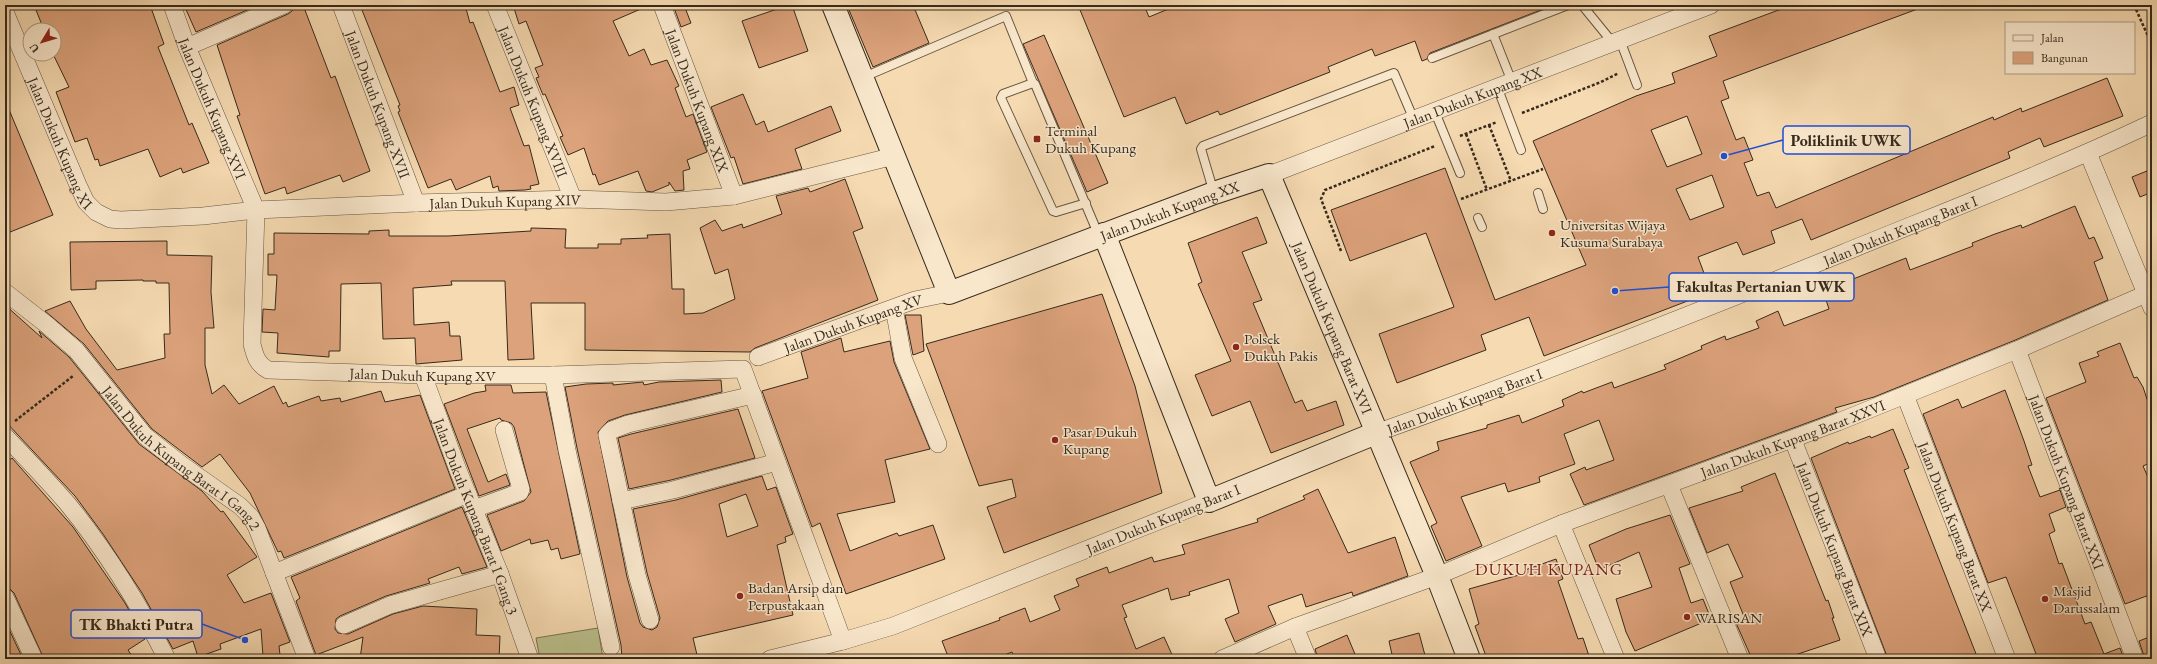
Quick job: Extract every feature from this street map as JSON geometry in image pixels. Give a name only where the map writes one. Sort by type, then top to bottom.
[{"type":"street","name":"Jalan Dukuh Kupang XVI","points":[[172,5],[187,47],[256,210]]},
{"type":"street","points":[[187,47],[284,5]]},
{"type":"street","name":"Jalan Dukuh Kupang XVII","points":[[342,5],[416,203]]},
{"type":"street","name":"Jalan Dukuh Kupang XVIII","points":[[494,5],[573,199]]},
{"type":"street","name":"Jalan Dukuh Kupang XIX","points":[[662,5],[734,196]]},
{"type":"street","points":[[833,5],[864,77],[949,293]]},
{"type":"street","name":"Jalan Dukuh Kupang XX","points":[[949,293],[1214,193],[1268,175],[1505,86],[1616,42],[1677,11],[1711,5]]},
{"type":"street","name":"Jalan Dukuh Kupang XI","points":[[5,12],[78,186],[91,208],[110,219]]},
{"type":"street","name":"Jalan Dukuh Kupang Barat I","points":[[770,659],[844,641],[893,626],[1376,433],[1509,386],[2088,153],[2152,123]]},
{"type":"street","points":[[2088,153],[2149,301]]},
{"type":"street","name":"Jalan Dukuh Kupang XIV","points":[[110,219],[203,216],[256,210],[416,203],[573,199],[666,202],[734,196],[894,156]]},
{"type":"street","name":"Jalan Dukuh Kupang Barat XVI","points":[[1268,175],[1436,576],[1469,659]]},
{"type":"street","name":"Jalan Dukuh Kupang XV","points":[[256,210],[252,344],[255,357],[261,366],[268,370],[423,375],[553,375],[744,368],[753,395]]},
{"type":"street","points":[[1102,235],[1209,501]]},
{"type":"street","name":"Jalan Dukuh Kupang Barat I Gang 2","points":[[5,292],[76,350],[145,436],[182,465],[240,506],[251,516],[258,528],[307,659]]},
{"type":"street","name":"Jalan Dukuh Kupang XV","points":[[758,357],[915,300],[949,293]]},
{"type":"street","name":"Jalan Dukuh Kupang Barat XXVI","points":[[1222,659],[1295,627],[1436,576],[1561,524],[1793,440],[2017,350],[2149,301]]},
{"type":"street","points":[[894,308],[903,358],[938,444]]},
{"type":"street","name":"Jalan Dukuh Kupang Barat XXI","points":[[2017,350],[2135,659]]},
{"type":"street","name":"Jalan Dukuh Kupang Barat I Gang 3","points":[[423,375],[500,574],[530,659]]},
{"type":"street","points":[[553,375],[567,450],[610,647]]},
{"type":"street","points":[[650,620],[637,575],[607,435],[609,432],[628,424],[753,395],[844,641]]},
{"type":"street","name":"Jalan Dukuh Kupang Barat XX","points":[[1905,395],[2007,659]]},
{"type":"street","points":[[8,430],[67,504],[108,559],[148,622],[167,659]]},
{"type":"street","points":[[274,573],[471,502],[520,492],[504,430]]},
{"type":"street","name":"Jalan Dukuh Kupang Barat XIX","points":[[1793,440],[1878,659]]},
{"type":"street","points":[[621,501],[673,490],[777,462]]},
{"type":"street","points":[[1669,486],[1740,659]]},
{"type":"street","points":[[1561,524],[1616,659]]},
{"type":"street","points":[[344,624],[390,605],[500,574]]},
{"type":"street","points":[[5,597],[34,659]]},
{"type":"street","points":[[1295,627],[1308,659]]},
{"type":"lane","points":[[1432,58],[1568,5]]},
{"type":"lane","points":[[1582,5],[1616,42],[1637,85]]},
{"type":"lane","points":[[864,77],[1006,16],[1033,83],[1086,203],[1102,235]]},
{"type":"lane","points":[[1493,34],[1522,150]]},
{"type":"lane","points":[[1214,193],[1201,149],[1206,144],[1394,73],[1414,120]]},
{"type":"lane","points":[[1033,83],[1003,94],[1001,98],[1053,211],[1056,212],[1086,203]]},
{"type":"lane","points":[[1436,112],[1460,173]]},
{"type":"lane","points":[[1538,193],[1544,209]]},
{"type":"lane","points":[[1478,218],[1482,228]]},
{"type":"path","points":[[2134,5],[2152,45]]},
{"type":"path","points":[[1490,125],[1511,181]]},
{"type":"path","points":[[1466,134],[1487,190]]},
{"type":"path","points":[[1461,199],[1543,169]]},
{"type":"path","points":[[8,430],[88,364]]},
{"type":"green space","points":[[598,628],[603,659],[540,659],[536,638]]},
{"type":"building","points":[[34,5],[150,5],[164,44],[158,47],[189,125],[192,123],[209,163],[183,173],[181,168],[160,177],[148,149],[100,166],[98,159],[95,160],[87,138],[75,142],[56,92],[69,87],[57,62],[62,62],[62,22],[41,22]]},
{"type":"building","points":[[184,5],[259,5],[196,32]]},
{"type":"building","points":[[294,5],[303,5],[331,78],[335,76],[370,171],[343,182],[340,175],[287,194],[285,187],[265,194],[237,116],[240,115],[217,45],[288,14],[292,11]]},
{"type":"building","points":[[360,5],[465,5],[470,23],[473,22],[500,92],[514,87],[519,105],[510,108],[524,146],[529,145],[539,184],[530,186],[531,189],[499,191],[498,186],[493,188],[490,176],[456,190],[451,179],[428,188],[398,112],[400,111],[398,106],[400,105]]},
{"type":"building","points":[[513,5],[650,5],[613,21],[629,56],[644,49],[651,65],[667,60],[679,86],[675,88],[686,117],[693,114],[707,152],[687,160],[690,169],[683,171],[684,190],[675,191],[669,182],[669,185],[652,192],[646,191],[638,171],[599,185],[595,174],[593,175],[584,148],[568,155],[560,137],[563,136],[545,94],[543,95],[536,78],[539,77],[535,68],[543,65],[526,21],[519,24]]},
{"type":"building","points":[[673,5],[684,5],[691,23],[681,27]]},
{"type":"building","points":[[792,5],[808,51],[759,68],[742,21]]},
{"type":"building","points":[[861,5],[913,5],[929,43],[873,67],[849,10]]},
{"type":"building","points":[[1078,5],[1144,5],[1149,17],[1178,5],[1551,6],[1430,53],[1427,59],[1422,61],[1415,41],[1375,56],[1372,49],[1328,67],[1330,72],[1220,115],[1218,111],[1186,124],[1175,97],[1124,117]]},
{"type":"building","points":[[1792,5],[1922,5],[1923,7],[1723,81],[1729,98],[1721,101],[1736,140],[1744,137],[1753,160],[1744,163],[1757,196],[1769,192],[1776,208],[1993,117],[1994,120],[2021,108],[2022,112],[2107,78],[2123,116],[2044,147],[2040,138],[2008,152],[2010,158],[1811,240],[1802,219],[1771,231],[1775,243],[1743,255],[1737,242],[1698,257],[1711,292],[1544,356],[1529,317],[1481,335],[1486,350],[1397,383],[1379,334],[1454,307],[1426,233],[1350,261],[1331,210],[1445,168],[1495,300],[1586,265],[1533,141],[1636,96],[1675,83],[1672,73],[1717,56],[1709,36]],"holes":[[[1687,116],[1702,154],[1667,167],[1651,130]],[[1712,175],[1724,207],[1690,220],[1676,189]]]},
{"type":"building","points":[[1044,35],[1108,183],[1087,192],[1023,44]]},
{"type":"building","points":[[743,94],[756,125],[764,121],[768,132],[831,106],[841,131],[795,149],[802,169],[743,184],[734,157],[731,158],[711,107]]},
{"type":"building","points":[[5,100],[53,215],[5,234]]},
{"type":"building","points":[[2152,169],[2152,192],[2140,197],[2132,177]]},
{"type":"building","points":[[845,179],[863,228],[853,232],[878,300],[755,348],[750,352],[585,350],[585,303],[531,303],[534,359],[508,360],[505,281],[451,281],[452,285],[413,288],[414,325],[449,322],[450,336],[460,336],[462,360],[416,364],[415,338],[383,339],[381,283],[341,284],[340,351],[329,351],[329,357],[277,353],[278,333],[262,332],[263,309],[275,310],[277,275],[268,275],[268,254],[274,254],[274,233],[369,234],[369,231],[389,230],[389,236],[448,236],[531,231],[531,228],[566,229],[565,248],[598,248],[598,244],[621,244],[621,239],[648,238],[647,235],[670,234],[672,289],[684,289],[684,314],[703,313],[735,299],[728,269],[715,274],[700,228],[715,220],[722,231],[742,224],[743,228],[782,214],[776,196],[808,188],[810,192]]},
{"type":"building","points":[[2075,206],[2089,239],[2094,237],[2103,258],[2094,262],[2108,300],[2013,341],[1874,397],[1835,408],[1837,412],[1584,505],[1570,474],[1585,467],[1586,470],[1614,460],[1599,420],[1564,434],[1575,464],[1539,477],[1540,482],[1508,492],[1505,483],[1461,497],[1482,546],[1446,561],[1431,526],[1437,523],[1410,462],[1439,450],[1437,442],[1487,428],[1487,425],[1519,415],[1522,423],[1564,406],[1562,400],[1582,391],[1583,393],[1612,382],[1614,388],[1666,369],[1664,365],[1702,349],[1701,346],[1725,336],[1726,340],[1759,328],[1756,321],[1778,311],[1784,326],[1829,309],[1823,291],[1906,258],[1910,270],[1973,246],[1972,243],[1995,234],[2021,225],[2022,228]]},
{"type":"building","points":[[1257,217],[1267,243],[1242,252],[1262,300],[1253,303],[1295,403],[1302,400],[1307,411],[1336,401],[1344,425],[1271,453],[1250,401],[1212,416],[1195,375],[1231,361],[1198,284],[1202,282],[1188,243]]},
{"type":"building","points":[[167,241],[167,255],[212,256],[211,292],[214,328],[205,328],[205,365],[212,394],[224,385],[239,404],[274,386],[283,404],[286,402],[288,407],[319,396],[321,401],[340,398],[341,402],[381,391],[385,402],[420,395],[455,489],[284,558],[281,551],[278,552],[250,493],[220,454],[202,467],[152,429],[84,344],[45,311],[70,301],[86,329],[117,370],[165,358],[164,334],[170,334],[169,283],[156,283],[156,281],[143,280],[96,281],[96,289],[71,290],[70,242]]},
{"type":"building","name":"Pasar Dukuh Kupang","points":[[1102,294],[1135,386],[1162,493],[1004,553],[987,507],[1016,497],[1012,479],[979,486],[926,344]]},
{"type":"building","points":[[5,305],[42,338],[39,331],[69,357],[139,444],[202,491],[221,512],[223,511],[257,557],[227,575],[244,603],[271,593],[290,642],[279,646],[280,655],[263,656],[261,629],[220,644],[221,649],[198,657],[193,641],[173,649],[142,593],[103,534],[75,496],[5,421]]},
{"type":"building","points":[[905,315],[921,315],[924,351],[913,355]]},
{"type":"building","points":[[841,338],[844,352],[890,341],[894,362],[930,449],[885,460],[895,502],[837,514],[850,551],[897,533],[899,536],[933,525],[945,559],[846,594],[820,523],[812,527],[762,391],[808,378],[801,352]]},
{"type":"building","points":[[2120,343],[2134,378],[2137,377],[2143,387],[2152,414],[2152,462],[2143,466],[2152,486],[2152,594],[2125,604],[2046,398],[2086,382],[2079,363],[2099,356],[2097,352]]},
{"type":"building","points":[[721,380],[722,392],[625,415],[608,421],[598,432],[627,577],[640,623],[643,627],[652,630],[657,627],[660,618],[647,573],[633,509],[676,500],[762,476],[767,490],[776,487],[793,534],[785,537],[786,542],[777,545],[793,615],[693,638],[698,659],[622,659],[621,645],[577,448],[565,387],[586,384],[613,383],[613,385],[643,382],[644,385],[659,382]],"holes":[[[746,494],[758,526],[727,537],[719,504]]]},
{"type":"building","points":[[485,385],[511,385],[513,393],[546,392],[580,554],[561,559],[558,548],[551,550],[548,540],[531,544],[530,539],[501,551],[487,515],[524,501],[531,492],[514,427],[511,423],[501,420],[500,418],[467,429],[488,482],[506,474],[510,485],[479,496],[444,404],[474,393],[486,391]]},
{"type":"building","points":[[2005,390],[2032,465],[2028,466],[2040,497],[2060,490],[2066,507],[2049,514],[2055,531],[2049,534],[2059,564],[2062,563],[2085,624],[2091,622],[2104,654],[2120,648],[2124,659],[2038,659],[2006,577],[1988,583],[1923,414],[1958,399],[1962,408]]},
{"type":"building","points":[[738,409],[755,458],[671,480],[629,489],[618,438]]},
{"type":"building","points":[[1893,429],[1909,468],[1904,470],[1978,659],[1888,659],[1811,458],[1848,442],[1849,444],[1870,436],[1871,438]]},
{"type":"building","points":[[12,458],[73,527],[125,603],[145,639],[128,650],[134,659],[44,659],[14,593],[5,587],[5,463]]},
{"type":"building","points":[[1775,473],[1826,601],[1828,600],[1834,618],[1832,618],[1840,640],[1795,655],[1797,659],[1752,659],[1736,623],[1745,619],[1730,582],[1743,577],[1728,544],[1707,553],[1689,508],[1743,491],[1741,487]]},
{"type":"building","points":[[1318,489],[1348,553],[1395,537],[1408,576],[1353,596],[1352,592],[1306,607],[1302,594],[1268,606],[1276,624],[1235,642],[1225,619],[1239,613],[1229,579],[1189,592],[1190,595],[1171,600],[1168,588],[1122,605],[1127,617],[1124,618],[1136,649],[1164,637],[1174,659],[1015,659],[1012,652],[994,659],[949,659],[942,641],[1000,620],[999,618],[1025,608],[1030,622],[1060,610],[1054,596],[1079,586],[1076,579],[1107,567],[1109,573],[1152,557],[1154,562],[1185,554],[1182,545],[1258,522],[1257,519],[1305,499],[1303,496]]},
{"type":"building","points":[[462,507],[487,567],[462,574],[459,567],[428,579],[430,583],[386,596],[340,616],[336,619],[335,629],[338,633],[348,634],[393,614],[423,606],[477,609],[476,635],[500,636],[499,659],[360,659],[363,637],[316,655],[296,601],[300,598],[291,577]]},
{"type":"building","points":[[1670,515],[1690,564],[1679,568],[1691,603],[1703,599],[1711,619],[1635,651],[1626,632],[1616,599],[1652,587],[1639,552],[1599,570],[1589,545],[1626,529]]},
{"type":"building","points":[[1556,559],[1563,579],[1558,581],[1578,639],[1583,638],[1590,659],[1487,659],[1475,626],[1479,624],[1469,589],[1526,573],[1525,570]]},
{"type":"building","points":[[7,625],[23,659],[5,659],[5,626]]},
{"type":"building","points":[[1419,633],[1426,659],[1393,659],[1389,641]]},
{"type":"building","points":[[1347,635],[1357,659],[1318,659],[1315,649]]},
{"type":"building","points":[[2152,636],[2152,659],[2145,659],[2139,641]]},
{"type":"place","name":"Terminal Dukuh Kupang","points":[[1037,139]]},
{"type":"place","name":"Poliklinik UWK","points":[[1724,156]]},
{"type":"place","name":"Universitas Wijaya Kusuma Surabaya","points":[[1552,233]]},
{"type":"place","name":"Fakultas Pertanian UWK","points":[[1615,291]]},
{"type":"place","name":"Polsek Dukuh Pakis","points":[[1236,347]]},
{"type":"place","name":"Pasar Dukuh Kupang","points":[[1055,440]]},
{"type":"place","name":"Badan Arsip dan Perpustakaan","points":[[740,596]]},
{"type":"place","name":"Masjid Darussalam","points":[[2045,599]]},
{"type":"place","name":"WARISAN","points":[[1687,617]]},
{"type":"place","name":"TK Bhakti Putra","points":[[245,640]]},
{"type":"district","name":"DUKUH KUPANG","points":[[1549,569]]}]
